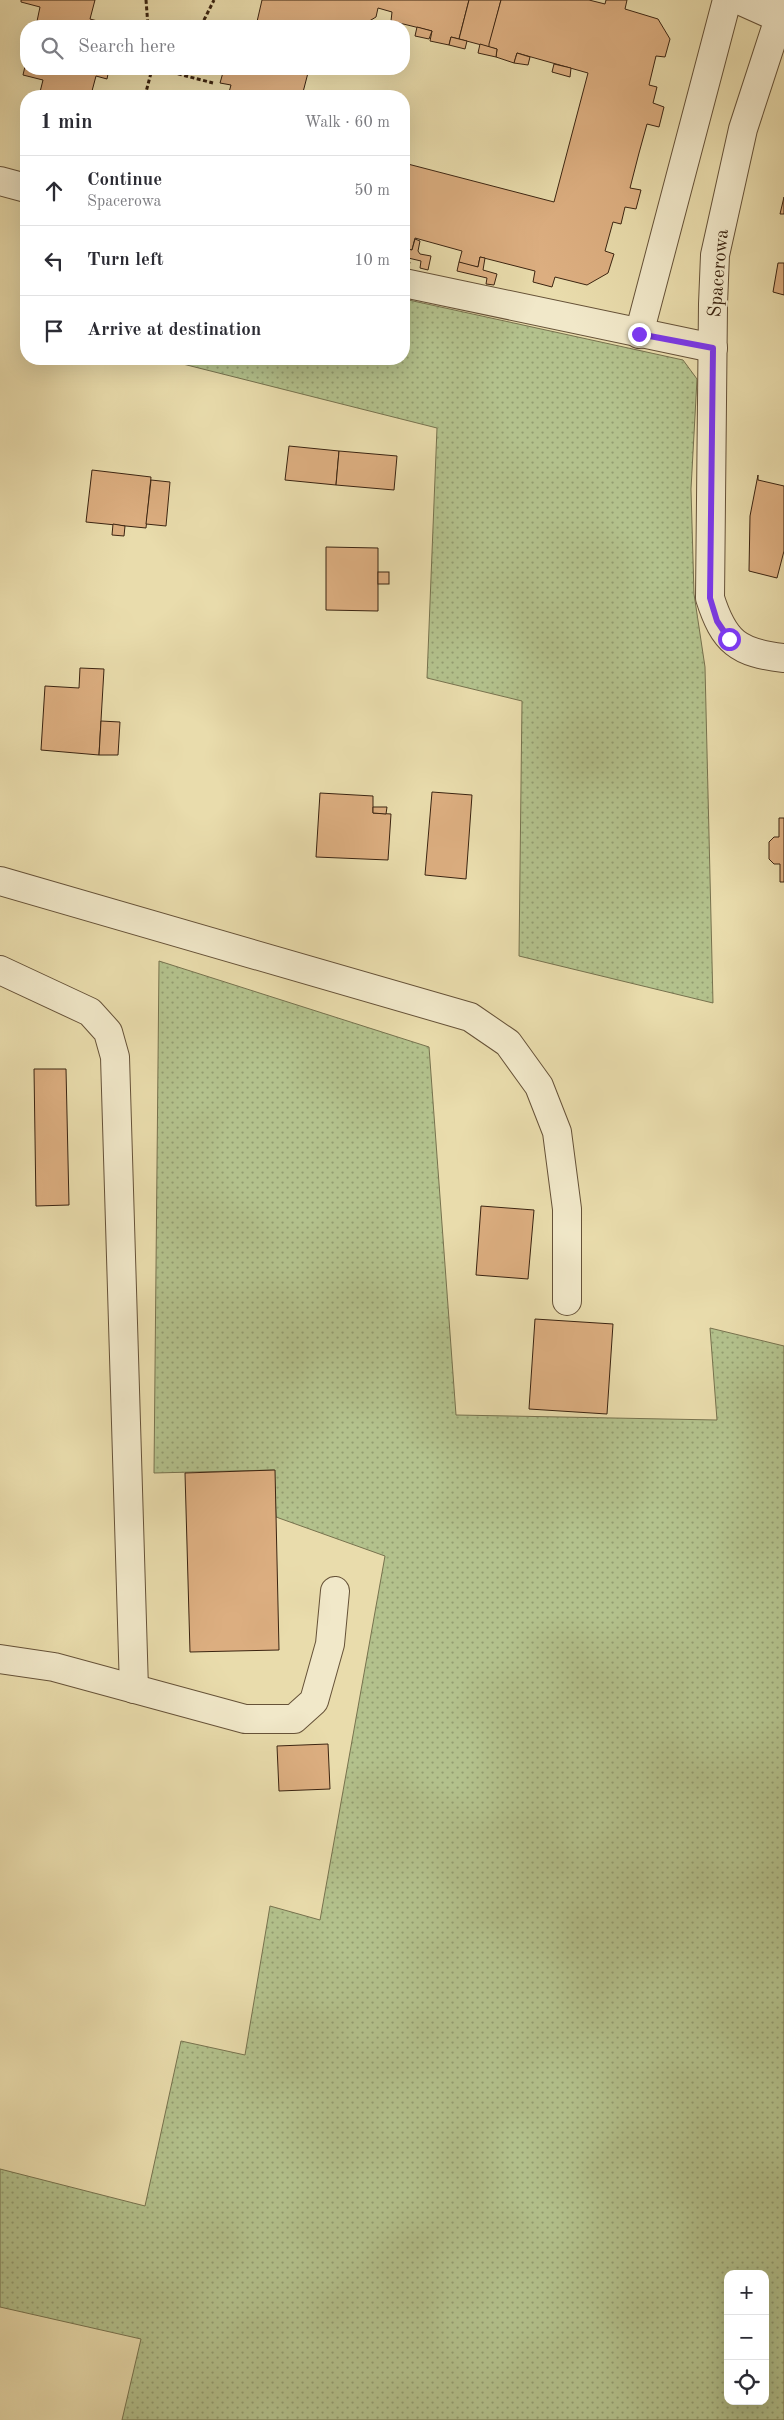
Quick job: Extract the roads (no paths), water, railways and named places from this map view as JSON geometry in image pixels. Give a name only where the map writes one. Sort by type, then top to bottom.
[{"type":"street","points":[[639,334],[727,0]]},
{"type":"street","points":[[739,0],[781,10]]},
{"type":"street","name":"Spacerowa","points":[[781,10],[743,129],[715,254],[710,598],[717,621],[729,639],[752,654],[784,658]]},
{"type":"street","points":[[0,181],[20,186]]},
{"type":"street","points":[[410,285],[713,348]]},
{"type":"street","points":[[0,881],[470,1016],[508,1043],[539,1086],[557,1132],[567,1209],[567,1301]]},
{"type":"street","points":[[0,970],[90,1012],[108,1032],[115,1057],[134,1689]]},
{"type":"street","points":[[0,1659],[54,1667],[245,1719],[294,1719],[314,1701],[330,1644],[335,1591]]}]
